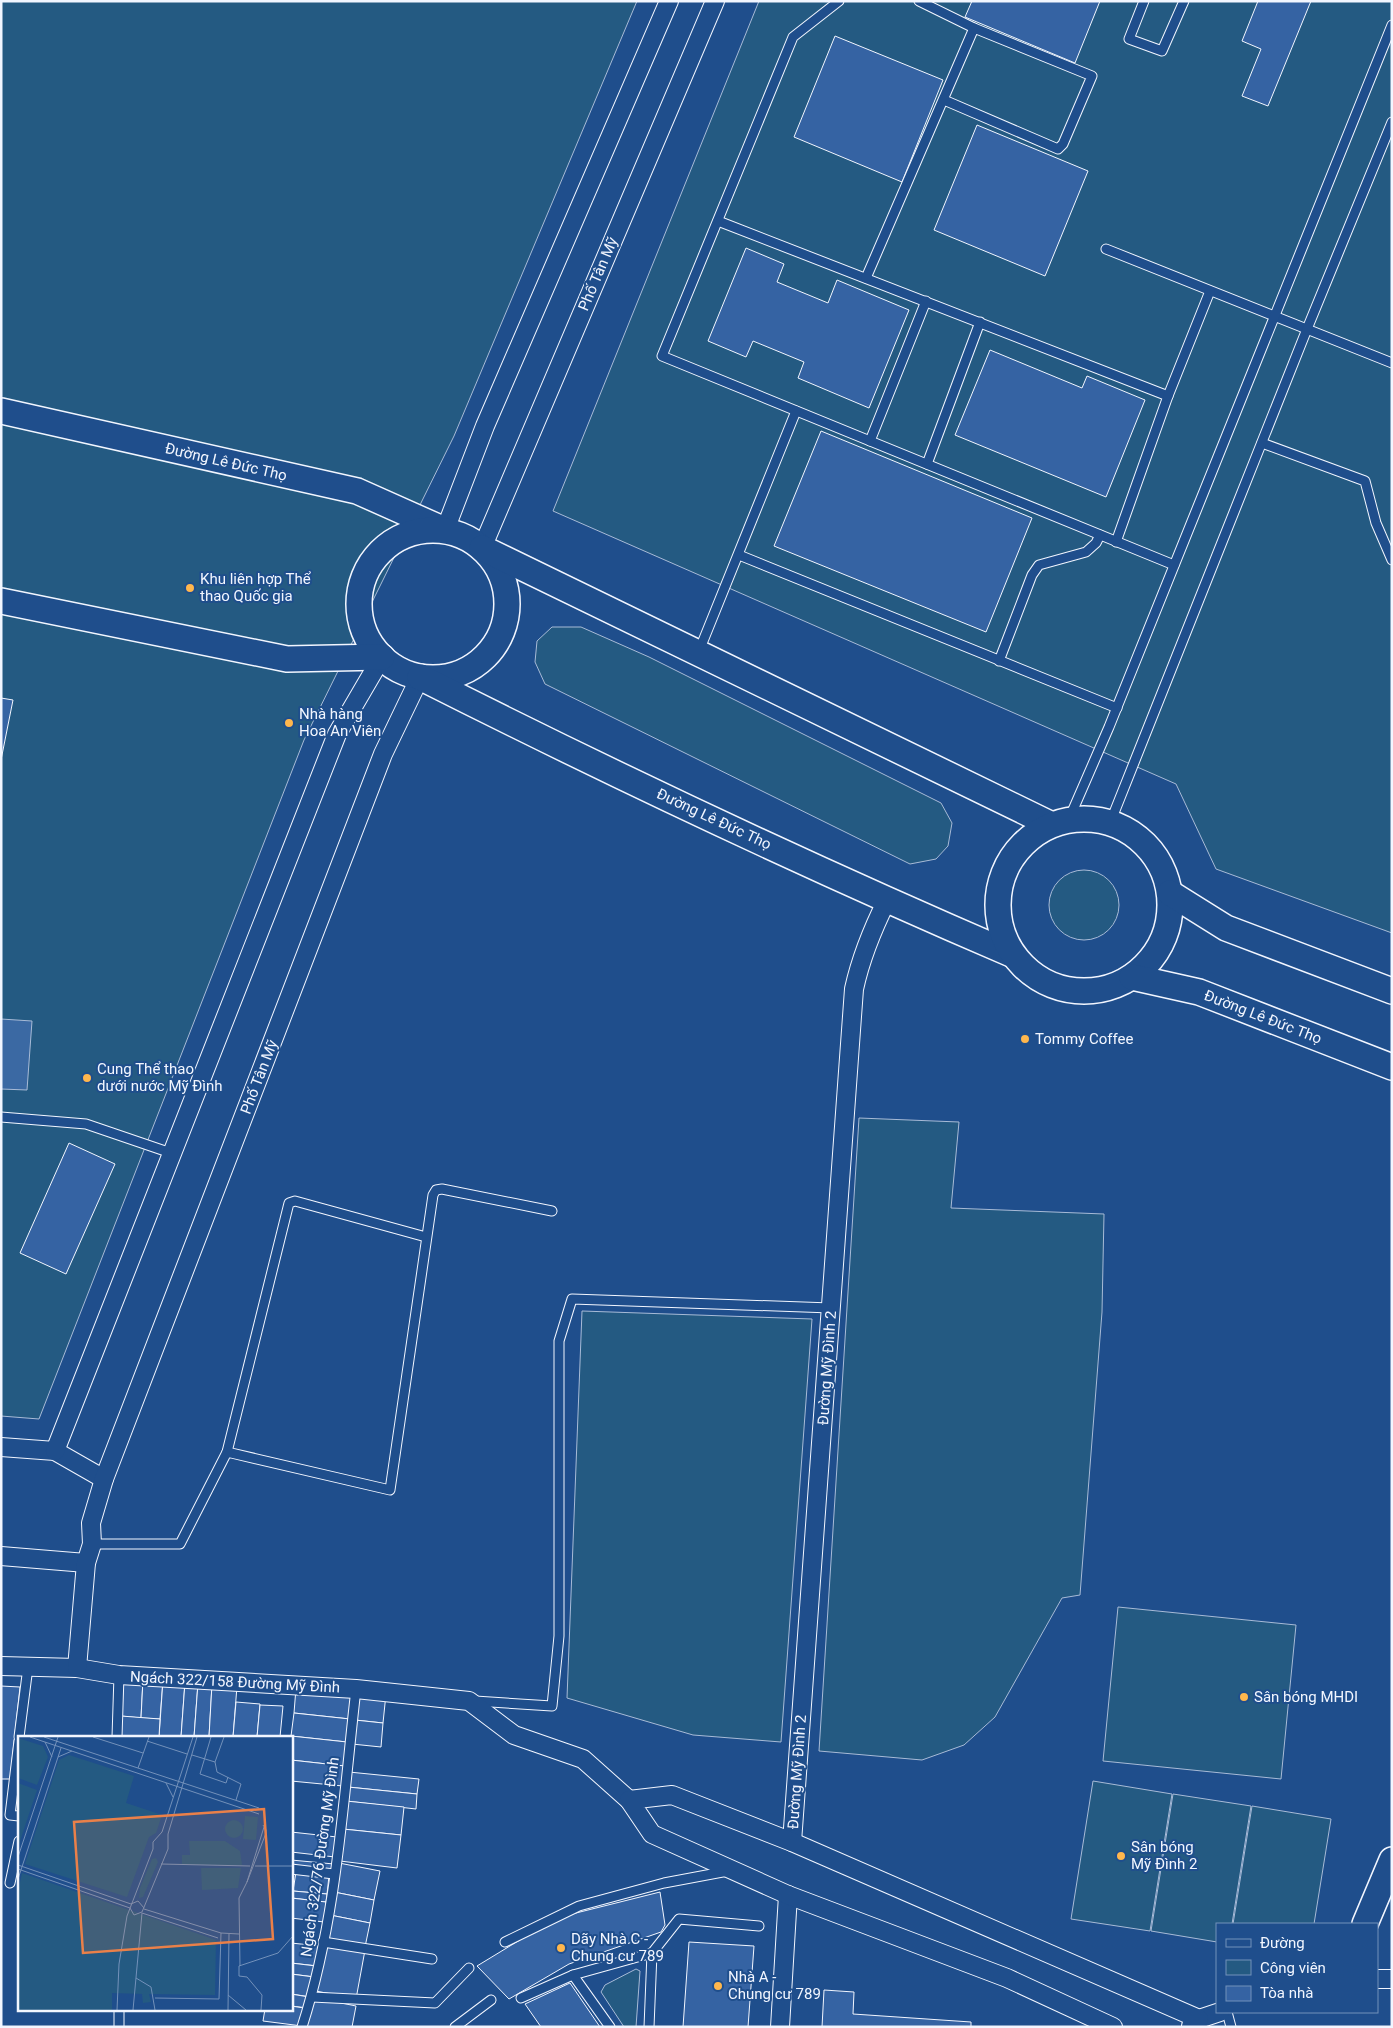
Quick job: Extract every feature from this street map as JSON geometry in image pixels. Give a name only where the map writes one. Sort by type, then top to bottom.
[{"type":"main road","name":"Đường Lê Đức Thọ","points":[[1,411],[357,491],[445,530]]},
{"type":"main road","points":[[425,528],[450,530],[472,539],[482,548],[491,555],[504,577],[508,601],[505,625],[494,647],[477,665],[455,676],[430,679],[420,677],[406,674],[384,661],[369,642],[360,618],[359,593],[366,570],[381,550],[401,535],[425,528]]},
{"type":"main road","points":[[482,548],[698,654],[1060,821]]},
{"type":"main road","points":[[1,601],[287,659],[382,657]]},
{"type":"main road","name":"Đường Lê Đức Thọ","points":[[420,677],[528,732],[887,900],[1011,954]]},
{"type":"main road","points":[[1099,818],[1110,823],[1127,829],[1148,845],[1163,867],[1170,893],[1168,925],[1155,955],[1132,977],[1109,988],[1085,992],[1060,988],[1037,978],[1011,954],[998,918],[998,895],[1003,873],[1014,853],[1030,836],[1060,821],[1099,818]]},
{"type":"main road","points":[[1170,893],[1226,928],[1392,991]]},
{"type":"main road","name":"Đường Lê Đức Thọ","points":[[1132,977],[1199,992],[1392,1067]]},
{"type":"main road","points":[[1365,1923],[1392,1860]]},
{"type":"street","points":[[445,530],[485,426],[669,1]]},
{"type":"street","name":"Phố Tân Mỹ","points":[[482,548],[714,1]]},
{"type":"street","points":[[55,1450],[337,734],[382,657]]},
{"type":"street","name":"Phố Tân Mỹ","points":[[78,1668],[86,1563],[92,1544],[91,1523],[104,1479],[383,754],[420,677]]},
{"type":"street","name":"Đường Mỹ Đình 2","points":[[792,1842],[854,989],[864,950],[887,900]]},
{"type":"street","points":[[1,1446],[55,1450],[104,1479]]},
{"type":"street","points":[[1,1556],[86,1563]]},
{"type":"street","name":"Ngách 322/158 Đường Mỹ Đình","points":[[1,1666],[78,1668],[119,1675],[356,1689],[469,1701]]},
{"type":"street","points":[[469,1701],[514,1735],[583,1759],[629,1800],[652,1834],[788,1895],[1006,1978],[1113,2027]]},
{"type":"street","points":[[629,1800],[672,1795],[792,1842],[1195,2023],[1218,2013]]},
{"type":"street","points":[[780,2027],[788,1895]]},
{"type":"street","points":[[1378,1979],[1392,1979]]},
{"type":"lane","points":[[839,1],[793,36],[662,356],[1174,565]]},
{"type":"lane","points":[[918,1],[974,28],[1092,76],[1063,144],[1058,149],[944,100]]},
{"type":"lane","points":[[1144,1],[1130,39],[1162,51],[1184,1]]},
{"type":"lane","points":[[1060,821],[1117,708],[1274,317],[1387,48],[1392,25]]},
{"type":"lane","points":[[866,278],[974,28]]},
{"type":"lane","points":[[1110,823],[1307,329],[1392,122]]},
{"type":"lane","points":[[718,221],[1168,396]]},
{"type":"lane","points":[[1106,249],[1392,363]]},
{"type":"lane","points":[[1116,542],[1168,396],[1210,291]]},
{"type":"lane","points":[[870,441],[926,301]]},
{"type":"lane","points":[[927,464],[980,322]]},
{"type":"lane","points":[[698,654],[796,411]]},
{"type":"lane","points":[[1262,443],[1365,481],[1376,523],[1392,560]]},
{"type":"lane","points":[[999,661],[1032,575],[1039,565],[1086,552],[1096,543],[1100,535]]},
{"type":"lane","points":[[739,555],[1117,708]]},
{"type":"lane","points":[[1,1117],[86,1124],[171,1152]]},
{"type":"lane","points":[[227,1452],[390,1490],[433,1195],[436,1190],[442,1188],[552,1211]]},
{"type":"lane","points":[[92,1544],[180,1544],[227,1452],[289,1204],[295,1201],[426,1237]]},
{"type":"lane","points":[[469,1701],[552,1706],[560,1636],[559,1341],[572,1299],[831,1308]]},
{"type":"lane","points":[[19,1736],[28,1666]]},
{"type":"lane","points":[[117,1736],[119,1675]]},
{"type":"lane","name":"Ngách 322/76 Đường Mỹ Đình","points":[[302,2027],[312,1997],[334,1874],[356,1689]]},
{"type":"lane","points":[[18,1749],[10,1815],[18,1816]]},
{"type":"lane","points":[[10,1883],[18,1846]]},
{"type":"lane","points":[[292,1869],[334,1874]]},
{"type":"lane","points":[[505,1942],[579,1906],[664,1884],[731,1871]]},
{"type":"lane","points":[[521,1998],[574,1975],[652,1953],[679,1919],[759,1926]]},
{"type":"lane","points":[[323,1942],[432,1959]]},
{"type":"lane","points":[[649,2027],[652,1953]]},
{"type":"lane","points":[[312,1997],[435,2003],[469,1968]]},
{"type":"lane","points":[[574,1975],[610,2027]]},
{"type":"lane","points":[[455,2027],[491,2000]]},
{"type":"lane","points":[[119,2010],[119,2027]]},
{"type":"lane","points":[[1227,2013],[1231,2027]]},
{"type":"green space","name":"Khu liên hợp Thể thao Quốc gia","points":[[1,1],[637,1],[454,436],[304,740],[39,1419],[1,1416]]},
{"type":"green space","points":[[759,1],[1392,1],[1392,933],[1216,869],[1176,784],[553,511]]},
{"type":"green space","points":[[552,627],[581,627],[649,657],[941,803],[952,823],[948,846],[936,859],[910,864],[545,684],[535,662],[537,641]]},
{"type":"green space","points":[[1084,870],[1097,873],[1109,880],[1116,892],[1119,905],[1116,918],[1109,930],[1097,937],[1084,940],[1071,937],[1059,930],[1052,918],[1049,905],[1052,892],[1059,880],[1071,873]]},
{"type":"green space","points":[[859,1118],[959,1122],[951,1208],[1104,1214],[1102,1312],[1080,1595],[1062,1598],[995,1717],[964,1745],[922,1760],[819,1751]]},
{"type":"green space","points":[[582,1311],[812,1319],[781,1742],[693,1735],[567,1698]]},
{"type":"green space","points":[[1118,1607],[1296,1625],[1281,1779],[1103,1761]]},
{"type":"green space","name":"Sân bóng Mỹ Đình 2","points":[[1093,1781],[1172,1794],[1150,1931],[1071,1919]]},
{"type":"green space","name":"Sân bóng Mỹ Đình 2","points":[[1173,1794],[1251,1806],[1232,1923],[1216,1923],[1216,1942],[1151,1931]]},
{"type":"green space","name":"Sân bóng Mỹ Đình 2","points":[[1252,1806],[1331,1819],[1314,1923],[1233,1923]]},
{"type":"green space","points":[[636,1969],[640,1971],[636,2027],[624,2027],[601,1992],[605,1985]]},
{"type":"shaded area","points":[[1,1019],[32,1021],[27,1090],[1,1089]]},
{"type":"building","points":[[972,1],[1100,1],[1075,63],[965,17]]},
{"type":"building","points":[[1258,1],[1311,1],[1268,106],[1242,96],[1261,49],[1242,41]]},
{"type":"building","points":[[835,36],[943,80],[902,182],[794,137]]},
{"type":"building","points":[[977,125],[1088,171],[1045,276],[934,230]]},
{"type":"building","points":[[746,248],[784,264],[777,282],[828,303],[837,280],[909,310],[869,408],[798,378],[804,362],[753,341],[746,357],[708,341]]},
{"type":"building","points":[[990,350],[1082,388],[1087,376],[1145,400],[1106,497],[955,435]]},
{"type":"building","points":[[821,431],[1032,518],[986,632],[774,546]]},
{"type":"building","points":[[1,698],[13,700],[1,760]]},
{"type":"building","points":[[69,1143],[115,1164],[66,1274],[20,1253]]},
{"type":"building","points":[[124,1677],[143,1679],[141,1718],[121,1716]]},
{"type":"building","points":[[143,1679],[163,1680],[160,1719],[141,1718]]},
{"type":"building","points":[[163,1680],[185,1682],[181,1736],[159,1736]]},
{"type":"building","points":[[185,1682],[198,1683],[194,1736],[181,1736]]},
{"type":"building","points":[[198,1683],[212,1684],[209,1736],[194,1736]]},
{"type":"building","points":[[212,1684],[237,1686],[233,1736],[209,1736]]},
{"type":"building","points":[[1,1686],[20,1687],[10,1779],[1,1779]]},
{"type":"building","points":[[296,1688],[352,1694],[350,1719],[294,1713]]},
{"type":"building","points":[[358,1691],[386,1694],[383,1723],[355,1720]]},
{"type":"building","points":[[236,1702],[260,1704],[257,1736],[233,1736]]},
{"type":"building","points":[[260,1705],[283,1706],[280,1736],[257,1736]]},
{"type":"building","points":[[294,1713],[350,1719],[347,1742],[291,1736]]},
{"type":"building","points":[[121,1716],[160,1719],[159,1736],[119,1736]]},
{"type":"building","points":[[355,1720],[383,1723],[381,1747],[352,1744]]},
{"type":"building","points":[[292,1736],[347,1742],[345,1766],[292,1760]]},
{"type":"building","points":[[292,1760],[345,1766],[343,1786],[292,1781]]},
{"type":"building","points":[[349,1772],[419,1779],[417,1794],[348,1787]]},
{"type":"building","points":[[348,1787],[417,1794],[416,1809],[346,1801]]},
{"type":"building","points":[[346,1801],[404,1807],[401,1835],[343,1829]]},
{"type":"building","points":[[343,1829],[401,1835],[397,1868],[340,1861]]},
{"type":"building","points":[[292,1832],[337,1837],[335,1857],[292,1852]]},
{"type":"building","points":[[292,1860],[334,1864],[334,1872],[292,1868]]},
{"type":"building","points":[[339,1863],[380,1871],[374,1900],[334,1892]]},
{"type":"building","points":[[296,1872],[329,1876],[327,1894],[293,1891]]},
{"type":"building","points":[[293,1891],[327,1894],[326,1902],[292,1898]]},
{"type":"building","points":[[334,1892],[374,1900],[370,1923],[330,1915]]},
{"type":"building","name":"Dãy Nhà C - Chung cư 789","points":[[660,1892],[665,1925],[661,1932],[569,1964],[509,1999],[477,1966],[556,1918]]},
{"type":"building","points":[[292,1898],[326,1902],[324,1922],[292,1918]]},
{"type":"building","points":[[330,1915],[370,1923],[365,1947],[325,1939]]},
{"type":"building","name":"Nhà A - Chung cư 789","points":[[689,1942],[754,1946],[748,2027],[683,2027]]},
{"type":"building","points":[[292,1943],[320,1946],[318,1966],[292,1963]]},
{"type":"building","points":[[324,1943],[365,1950],[356,1999],[316,1991]]},
{"type":"building","points":[[292,1963],[316,1966],[315,1977],[292,1974]]},
{"type":"building","points":[[292,1974],[314,1977],[311,1997],[292,1994]]},
{"type":"building","points":[[570,1983],[600,2027],[541,2027],[525,2004]]},
{"type":"building","points":[[824,1990],[854,1992],[853,2014],[971,2022],[971,2027],[822,2027]]},
{"type":"building","points":[[292,1994],[309,1997],[308,2008],[292,2006]]},
{"type":"building","points":[[312,1997],[356,2006],[352,2027],[307,2027]]},
{"type":"building","points":[[292,2006],[304,2008],[302,2026],[263,2021],[265,2010],[292,2010]]},
{"type":"place","name":"Khu liên hợp Thể thao Quốc gia","points":[[190,588]]},
{"type":"place","name":"Nhà hàng Hoa An Viên","points":[[289,723]]},
{"type":"place","name":"Tommy Coffee","points":[[1025,1039]]},
{"type":"place","name":"Cung Thể thao dưới nước Mỹ Đình","points":[[87,1078]]},
{"type":"place","name":"Sân bóng MHDI","points":[[1244,1697]]},
{"type":"place","name":"Sân bóng Mỹ Đình 2","points":[[1121,1856]]},
{"type":"place","name":"Dãy Nhà C - Chung cư 789","points":[[561,1948]]},
{"type":"place","name":"Nhà A - Chung cư 789","points":[[718,1986]]}]
